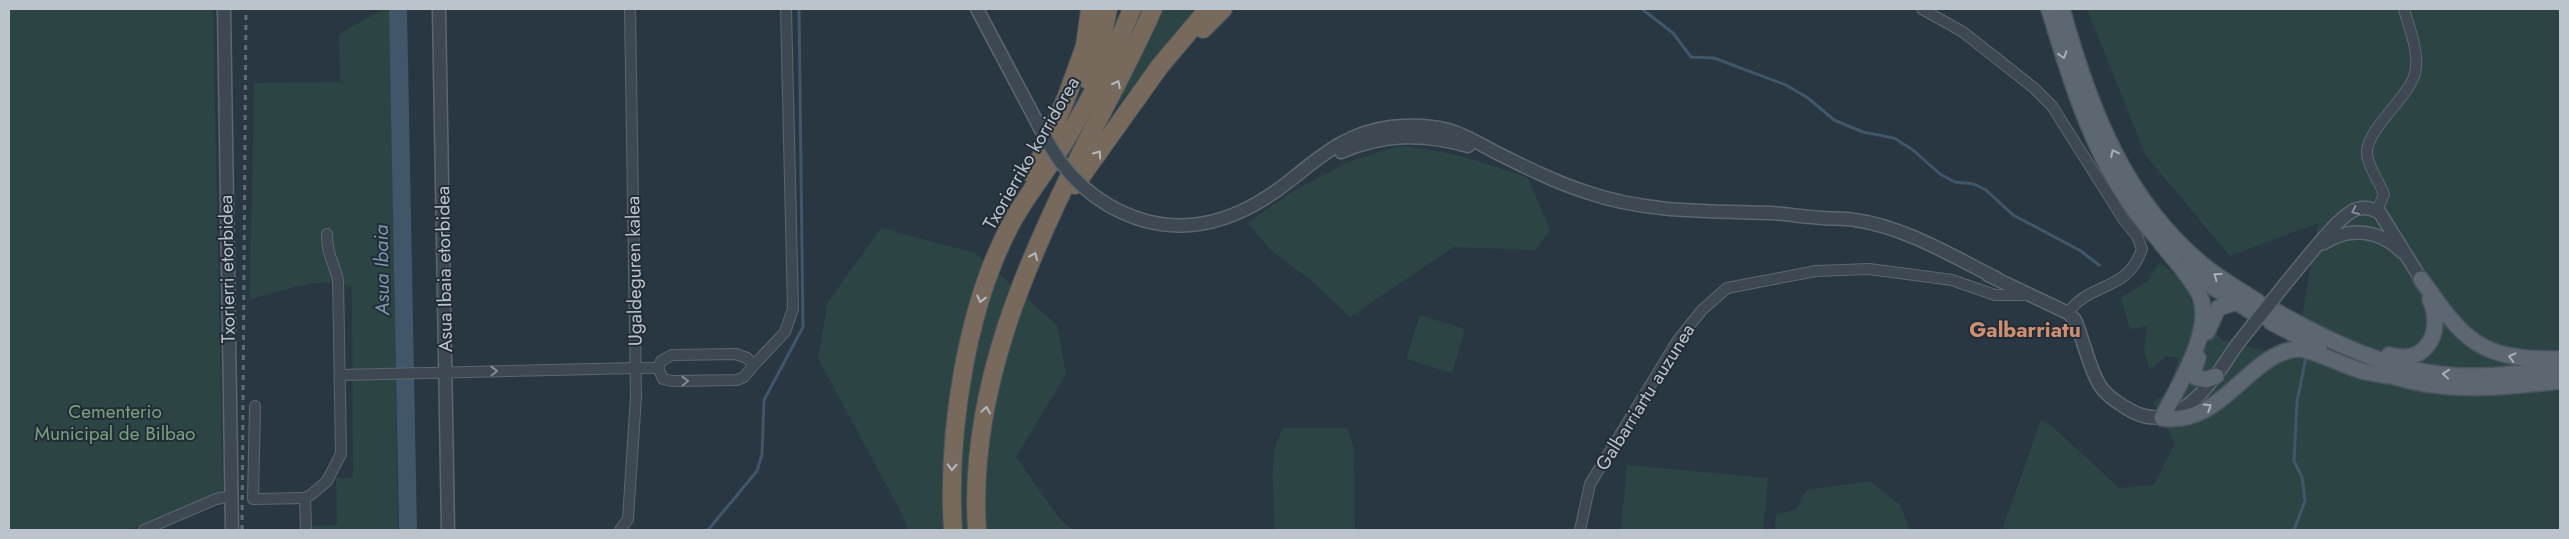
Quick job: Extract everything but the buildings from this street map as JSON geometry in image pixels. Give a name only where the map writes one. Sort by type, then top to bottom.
[{"type":"highway","points":[[1012,221],[1067,96],[1085,46],[1090,9]]},
{"type":"highway","points":[[1038,182],[1090,76],[1108,9]]},
{"type":"highway","name":"Txorierriko korridorea","points":[[953,530],[952,472],[964,372],[983,291],[1012,221],[1065,142],[1089,100],[1132,9]]},
{"type":"highway","points":[[977,530],[979,458],[988,393],[1009,315],[1049,222],[1152,9]]},
{"type":"highway","points":[[1049,222],[1160,66],[1208,9]]},
{"type":"highway","points":[[1137,98],[1160,77],[1181,51],[1223,9]]},
{"type":"main road","points":[[2049,9],[2078,101],[2105,162],[2124,195],[2162,243],[2199,295],[2203,316],[2194,349],[2176,393],[2162,418],[2176,420],[2194,417],[2215,403],[2272,358],[2287,350],[2300,348],[2361,371],[2396,377]]},
{"type":"main road","points":[[2062,9],[2093,106],[2115,156],[2134,189],[2161,225],[2189,253],[2255,307],[2237,302],[2199,277],[2162,243]]},
{"type":"main road","points":[[2349,349],[2363,348],[2407,358],[2428,345],[2435,332],[2436,323],[2434,309],[2422,279]]},
{"type":"main road","points":[[2422,279],[2454,325],[2465,336],[2486,348],[2523,360],[2560,359]]},
{"type":"main road","points":[[2216,376],[2199,380],[2193,373],[2214,314],[2223,305],[2237,302]]},
{"type":"main road","points":[[2560,369],[2512,375],[2446,374],[2415,370],[2349,349],[2274,317],[2350,361],[2423,384],[2464,388],[2514,387],[2560,381]]},
{"type":"street","name":"Txorierri etorbidea","points":[[224,9],[232,530]]},
{"type":"street","name":"Asua Ibaia etorbidea","points":[[439,9],[448,530]]},
{"type":"street","name":"Ugaldeguren kalea","points":[[620,530],[628,519],[635,436],[636,368],[630,9]]},
{"type":"street","points":[[754,365],[747,358],[736,354],[672,355],[661,361],[658,368],[661,376],[667,380],[737,380],[744,377],[790,323],[793,309],[786,9]]},
{"type":"street","name":"Galbarriartu auzunea","points":[[977,9],[1059,162],[1080,186],[1108,205],[1129,216],[1156,224],[1186,226],[1224,219],[1248,209],[1293,178],[1355,146],[1401,136],[1425,136],[1447,140],[1503,156],[1562,184],[1598,196],[1662,209],[1822,218],[1919,246],[2034,295],[2068,313]]},
{"type":"street","points":[[1922,9],[1963,32],[2034,88],[2052,106],[2124,220],[2137,236],[2142,249],[2137,264],[2124,278],[2076,302],[2068,313],[2075,320],[2100,386],[2110,396],[2135,414],[2162,418],[2192,403],[2216,376],[2236,346],[2286,282],[2338,222],[2353,210],[2360,208],[2377,211],[2388,222],[2422,279]]},
{"type":"street","points":[[2377,211],[2384,194],[2367,158],[2367,149],[2377,127],[2408,91],[2415,74],[2416,58],[2404,9]]},
{"type":"street","points":[[2316,248],[2337,236],[2365,232],[2390,242],[2410,260]]},
{"type":"street","points":[[255,406],[253,500],[305,498],[312,494],[327,481],[341,454],[338,280],[336,270],[328,254],[327,234]]},
{"type":"street","name":"Galbarriartu auzunea","points":[[1580,530],[1590,484],[1678,340],[1702,310],[1727,288],[1816,271],[1869,269],[1952,280],[1995,295],[2034,295]]},
{"type":"street","points":[[340,375],[658,368]]},
{"type":"street","points":[[144,530],[216,499],[231,496]]},
{"type":"street","points":[[305,498],[306,530]]},
{"type":"green space","name":"Cementerio Municipal de Bilbao","points":[[9,9],[213,9],[223,494],[130,530],[9,530]]},
{"type":"green space","points":[[384,9],[390,9],[398,530],[306,530],[306,526],[337,525],[336,478],[353,478],[352,287],[340,283],[315,283],[250,299],[254,83],[340,82],[339,34]]},
{"type":"green space","points":[[1162,9],[1194,9],[1115,109]]},
{"type":"green space","points":[[2087,9],[2560,9],[2560,530],[2002,530],[2041,420],[2052,426],[2119,488],[2154,485],[2175,443],[2153,402],[2167,393],[2179,358],[2166,356],[2150,370],[2144,350],[2147,326],[2130,329],[2121,298],[2148,281],[2160,262],[2183,282],[2196,311],[2222,340],[2295,358],[2318,223],[2230,256],[2146,156]]},
{"type":"green space","points":[[1399,146],[1449,153],[1528,178],[1550,230],[1535,250],[1454,247],[1350,317],[1311,280],[1274,253],[1247,223],[1295,190],[1350,161]]},
{"type":"green space","points":[[881,228],[975,253],[1057,325],[1066,374],[1016,457],[1062,522],[1073,530],[908,530],[902,514],[818,358],[828,302]]},
{"type":"green space","points":[[1420,315],[1465,329],[1452,373],[1406,359]]},
{"type":"green space","points":[[1284,428],[1347,428],[1354,448],[1355,530],[1275,530],[1273,463],[1278,438]]},
{"type":"green space","points":[[1627,465],[1768,478],[1763,530],[1621,530]]},
{"type":"green space","points":[[1870,481],[1900,505],[1910,530],[1775,530],[1776,514],[1795,510],[1807,490]]},
{"type":"waterway","name":"Asua Ibaia","points":[[398,9],[408,530]]},
{"type":"waterway","points":[[708,530],[757,471],[762,454],[764,400],[803,327],[799,9]]},
{"type":"waterway","points":[[1642,9],[1673,33],[1691,57],[1714,58],[1786,85],[1808,98],[1834,120],[1863,132],[1894,138],[1913,150],[1940,174],[1955,182],[1974,184],[1986,190],[2013,215],[2081,251],[2099,265]]},
{"type":"waterway","points":[[2294,530],[2305,501],[2302,477],[2294,461],[2297,402],[2306,357]]},
{"type":"railway","points":[[242,530],[246,9]]},
{"type":"district","name":"Galbarriatu","points":[[2025,330]]}]
